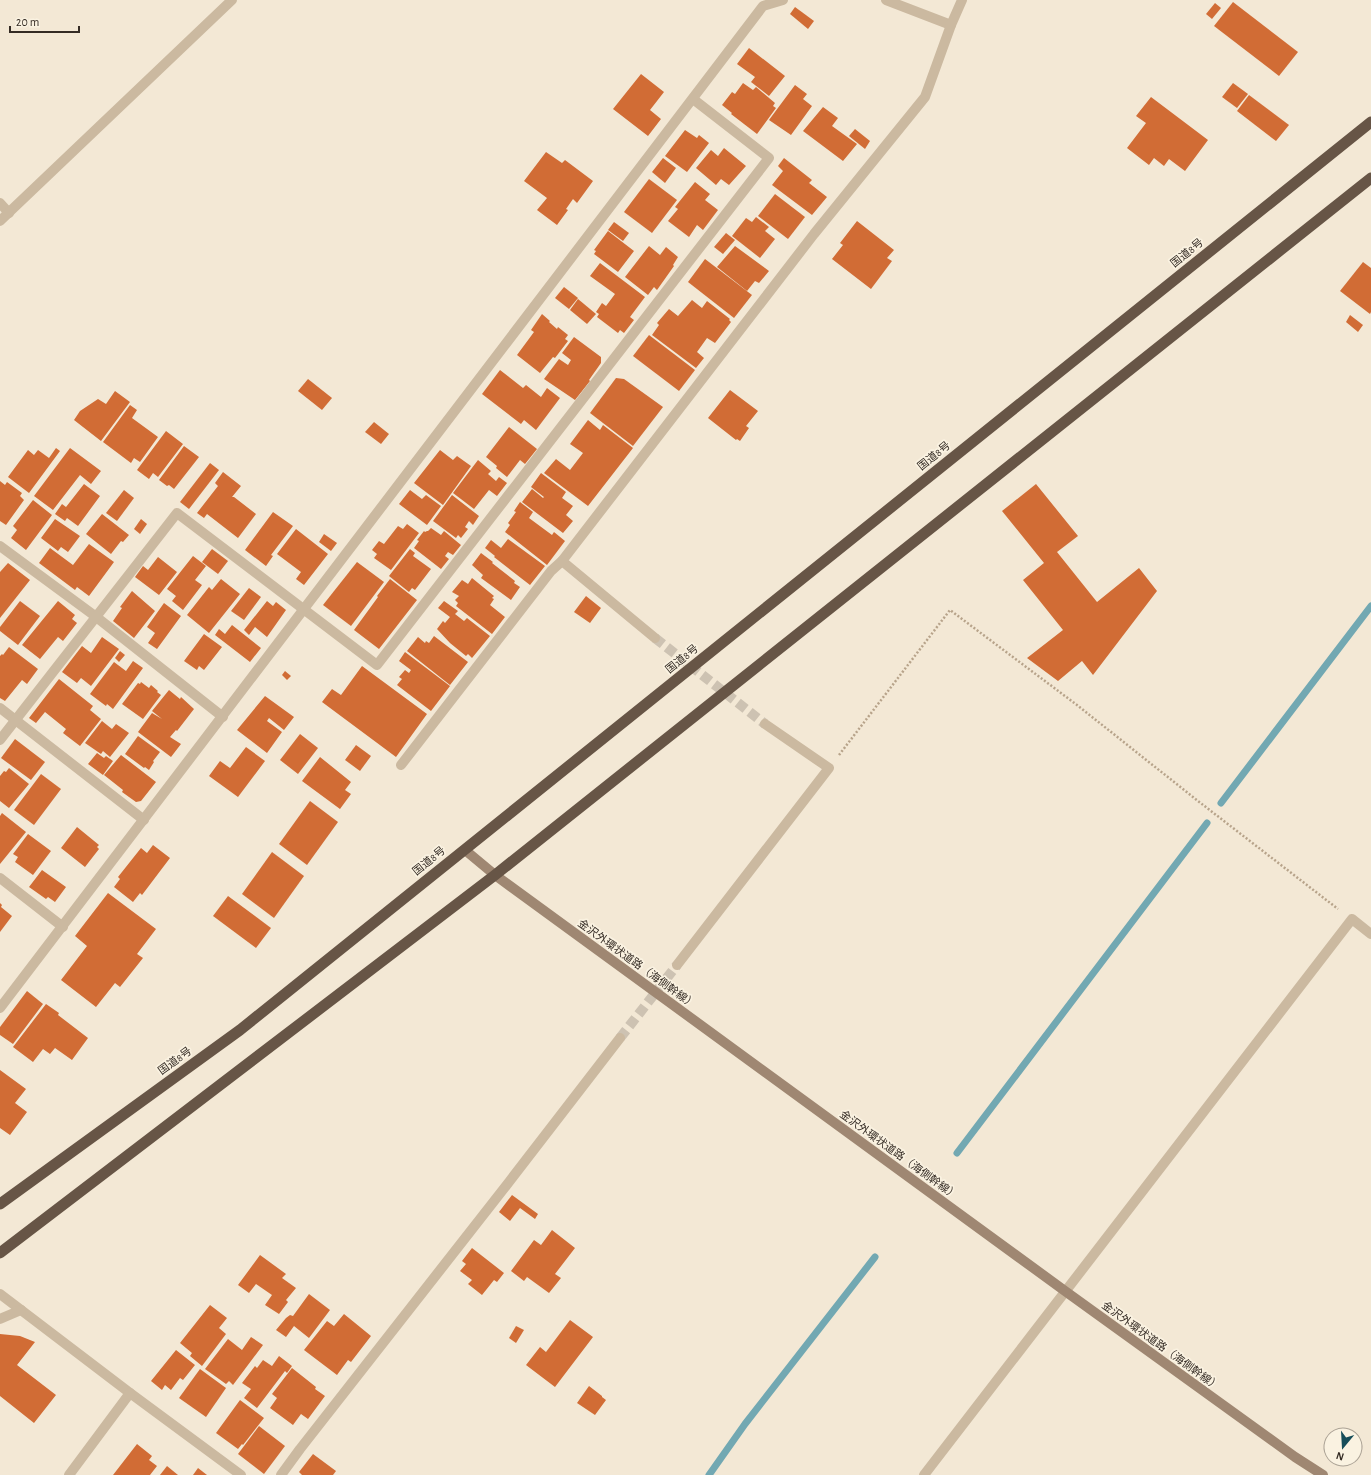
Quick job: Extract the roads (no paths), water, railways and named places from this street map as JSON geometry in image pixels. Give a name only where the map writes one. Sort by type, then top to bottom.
[{"type":"highway","name":"国道8号","points":[[0,1204],[240,1030],[1371,122]]},
{"type":"highway","points":[[0,1253],[495,875],[1371,178]]},
{"type":"main road","name":"金沢外環状道路（海側幹線）","points":[[464,850],[495,875],[1064,1291],[1295,1457],[1323,1475]]},
{"type":"street","points":[[0,222],[232,0]]},
{"type":"street","points":[[0,1008],[304,611],[763,6],[783,0]]},
{"type":"street","points":[[886,0],[951,25]]},
{"type":"street","points":[[401,766],[546,577],[562,561],[805,246],[925,97],[951,25],[962,0]]},
{"type":"street","points":[[0,740],[95,616],[177,513],[377,665],[769,158],[693,98]]},
{"type":"street","points":[[0,203],[9,213]]},
{"type":"street","points":[[0,546],[95,616],[223,716]]},
{"type":"street","points":[[562,561],[655,638]]},
{"type":"street","points":[[0,708],[144,820]]},
{"type":"street","points":[[677,965],[829,768],[765,724]]},
{"type":"street","points":[[0,878],[63,927]]},
{"type":"street","points":[[924,1475],[1064,1291],[1352,919],[1371,934]]},
{"type":"street","points":[[281,1475],[305,1442],[620,1038]]},
{"type":"street","points":[[0,1294],[241,1475]]},
{"type":"street","points":[[0,1320],[21,1310]]},
{"type":"street","points":[[69,1475],[130,1393]]},
{"type":"waterway","points":[[1221,803],[1371,606]]},
{"type":"waterway","points":[[957,1153],[1207,823]]},
{"type":"waterway","points":[[709,1475],[745,1424],[875,1257]]},
{"type":"tunnel","points":[[655,638],[765,724]]},
{"type":"tunnel","points":[[620,1038],[677,965]]}]
